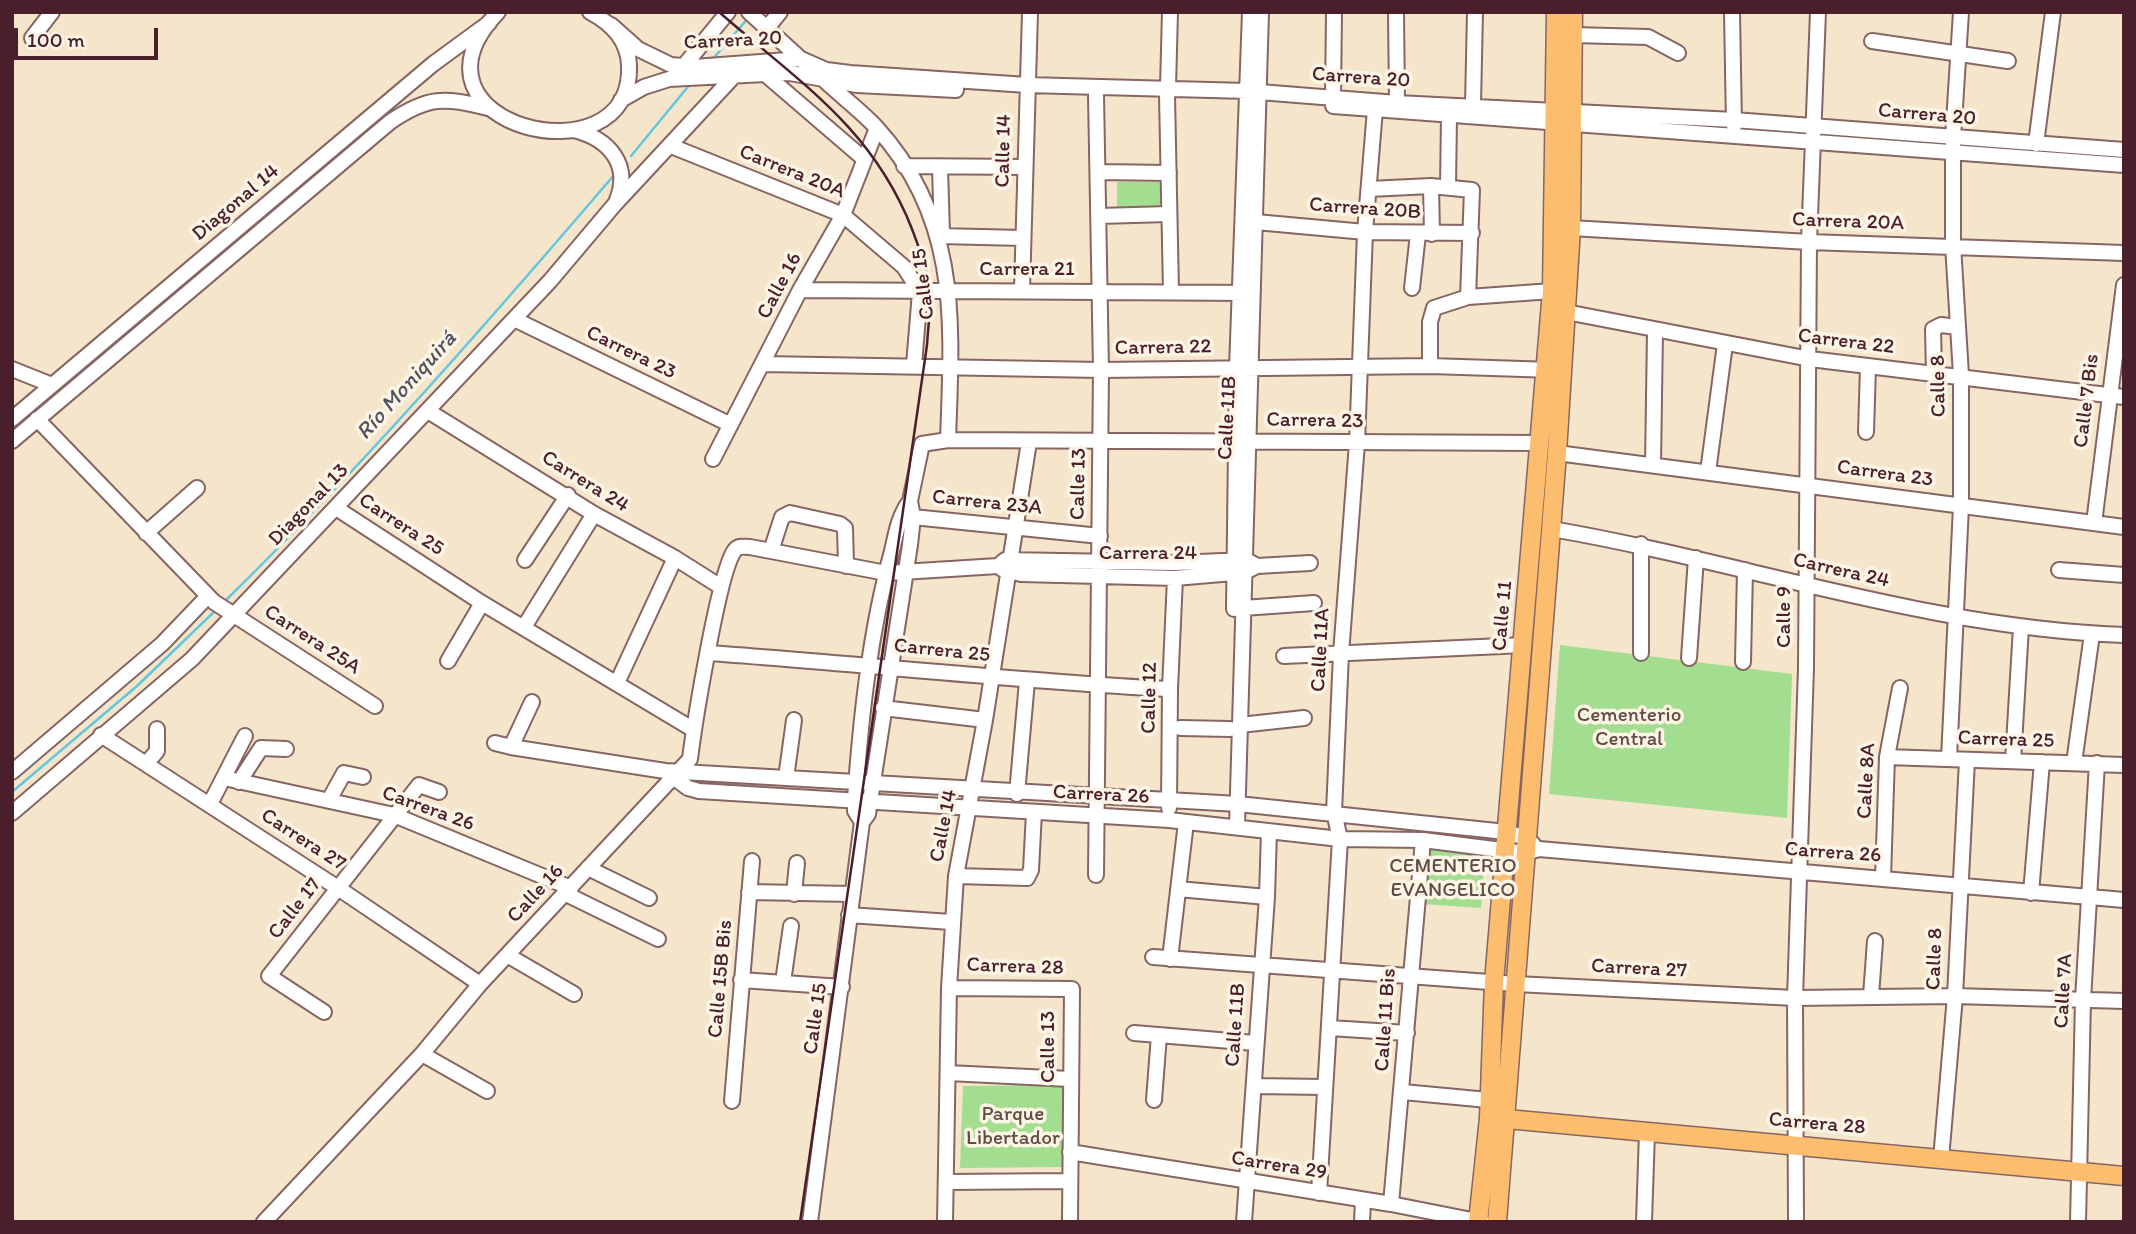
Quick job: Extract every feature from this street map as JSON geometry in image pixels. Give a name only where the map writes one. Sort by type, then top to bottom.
[{"type":"main road","name":"Calle 11","points":[[1497,1222],[1494,982],[1539,443],[1566,312],[1571,228],[1556,12]]},
{"type":"main road","name":"Calle 11","points":[[1480,1221],[1517,984],[1530,847],[1557,453],[1552,291],[1573,12]]},
{"type":"main road","name":"Carrera 28","points":[[1495,1112],[1647,1132],[2124,1176]]},
{"type":"street","points":[[32,38],[52,12]]},
{"type":"street","points":[[688,71],[729,12]]},
{"type":"street","name":"Calle 15","points":[[749,12],[877,128],[904,166],[941,236],[949,292],[948,440]]},
{"type":"street","points":[[764,25],[780,12]]},
{"type":"street","name":"Calle 14","points":[[1022,290],[1030,12]]},
{"type":"street","points":[[1170,12],[1167,91],[1171,292]]},
{"type":"street","name":"Calle 11B","points":[[1248,293],[1256,222],[1250,12]]},
{"type":"street","name":"Calle 11B","points":[[1235,727],[1243,608],[1241,441],[1253,96],[1261,12]]},
{"type":"street","points":[[1333,97],[1335,12]]},
{"type":"street","points":[[1396,12],[1396,103]]},
{"type":"street","points":[[1473,106],[1475,12]]},
{"type":"street","points":[[1731,12],[1734,137]]},
{"type":"street","name":"Calle 9","points":[[1796,1222],[1795,998],[1801,873],[1810,359],[1809,242],[1816,126],[1818,12]]},
{"type":"street","name":"Calle 8","points":[[1949,759],[1958,618],[1961,506],[1961,375],[1953,245],[1953,138],[1961,12]]},
{"type":"street","points":[[2036,144],[2053,12]]},
{"type":"street","points":[[488,108],[479,97],[470,72],[474,45],[493,17]]},
{"type":"street","name":"Diagonal 14","points":[[12,419],[433,64],[493,17]]},
{"type":"street","points":[[599,17],[620,35],[629,61],[627,87],[607,131],[623,176],[615,204]]},
{"type":"street","name":"Carrera 20","points":[[599,17],[649,56],[688,71],[822,78],[857,85],[1167,91],[1333,97],[1473,106],[1734,137],[2124,165]]},
{"type":"street","points":[[1573,35],[1648,37],[1678,53]]},
{"type":"street","points":[[1872,41],[2008,61]]},
{"type":"street","name":"Carrera 20","points":[[723,74],[800,59],[838,73],[1096,95],[1167,91]]},
{"type":"street","name":"Carrera 20","points":[[574,130],[598,122],[618,104],[652,84],[688,71]]},
{"type":"street","name":"Diagonal 13","points":[[12,772],[162,644],[220,606],[336,508],[514,319],[615,204],[671,146],[723,74]]},
{"type":"street","points":[[765,74],[864,159]]},
{"type":"street","points":[[855,108],[857,85]]},
{"type":"street","name":"Calle 13","points":[[1096,95],[1101,370],[1097,875]]},
{"type":"street","name":"Carrera 20","points":[[1253,96],[1449,116],[1734,120],[2124,150]]},
{"type":"street","name":"Diagonal 14","points":[[12,441],[390,122],[415,106],[435,99],[459,100],[488,108],[510,121],[535,130],[574,130]]},
{"type":"street","name":"Calle 11A","points":[[1319,1193],[1340,839],[1334,812],[1341,654],[1357,443],[1365,232],[1375,109]]},
{"type":"street","points":[[1448,187],[1449,116]]},
{"type":"street","name":"Calle 16","points":[[713,459],[800,290],[843,215],[877,128]]},
{"type":"street","points":[[574,130],[595,138],[614,156]]},
{"type":"street","name":"Carrera 20A","points":[[671,146],[843,215],[904,267],[920,292]]},
{"type":"street","points":[[904,166],[1025,167]]},
{"type":"street","points":[[940,168],[941,236],[1023,238]]},
{"type":"street","points":[[1099,172],[1169,173]]},
{"type":"street","points":[[1369,188],[1431,186],[1472,190],[1468,297]]},
{"type":"street","points":[[1412,288],[1425,234],[1431,186]]},
{"type":"street","points":[[1099,216],[1169,214]]},
{"type":"street","name":"Carrera 20B","points":[[1256,222],[1365,232],[1472,233]]},
{"type":"street","name":"Carrera 20A","points":[[1571,228],[1809,242],[2124,253]]},
{"type":"street","name":"Calle 7 Bis","points":[[2094,523],[2124,285]]},
{"type":"street","name":"Carrera 21","points":[[800,290],[1248,293]]},
{"type":"street","points":[[1430,366],[1431,313],[1443,303],[1468,297],[1552,291]]},
{"type":"street","points":[[914,365],[920,292]]},
{"type":"street","name":"Carrera 22","points":[[1566,312],[1810,359],[1961,375],[2124,397]]},
{"type":"street","name":"Carrera 23","points":[[514,319],[729,424]]},
{"type":"street","points":[[1934,373],[1933,329],[1941,325],[1958,327]]},
{"type":"street","points":[[1653,465],[1655,331]]},
{"type":"street","points":[[1707,472],[1726,344]]},
{"type":"street","name":"Carrera 22","points":[[764,364],[914,365],[950,369],[1430,366],[1554,370]]},
{"type":"street","points":[[1866,432],[1868,367]]},
{"type":"street","points":[[12,369],[52,385]]},
{"type":"street","name":"Carrera 24","points":[[428,411],[568,495],[594,514],[676,558],[721,587]]},
{"type":"street","name":"Carrera 25A","points":[[37,419],[220,606],[375,706]]},
{"type":"street","name":"Carrera 23","points":[[922,444],[948,440],[1539,443]]},
{"type":"street","name":"Calle 14","points":[[945,1222],[951,922],[956,876],[992,677],[1006,566],[1017,528],[1029,442]]},
{"type":"street","name":"Calle 15","points":[[810,1222],[842,987],[849,915],[862,822],[867,814],[856,781],[869,664],[886,573],[899,524],[910,501],[922,444]]},
{"type":"street","name":"Carrera 23","points":[[1557,453],[2124,527]]},
{"type":"street","points":[[146,533],[197,488]]},
{"type":"street","points":[[525,560],[568,495]]},
{"type":"street","name":"Calle 15","points":[[862,800],[872,782],[913,517],[910,501]]},
{"type":"street","name":"Carrera 25","points":[[336,508],[482,603],[694,730]]},
{"type":"street","points":[[771,551],[782,517],[790,513],[840,524],[845,528],[846,566]]},
{"type":"street","points":[[524,627],[594,514]]},
{"type":"street","name":"Carrera 23A","points":[[913,517],[1100,536]]},
{"type":"street","name":"Carrera 24","points":[[1552,529],[1641,544],[1806,586],[1958,618],[2021,627],[2123,635]]},
{"type":"street","points":[[1641,544],[1641,653]]},
{"type":"street","name":"Calle 16","points":[[264,1222],[422,1054],[506,955],[569,891],[690,759],[721,587],[730,559],[741,546]]},
{"type":"street","name":"Carrera 24","points":[[741,546],[886,573],[1006,566],[1244,567],[1310,563]]},
{"type":"street","points":[[617,683],[676,558]]},
{"type":"street","points":[[1689,657],[1696,558]]},
{"type":"street","name":"Calle 11B","points":[[1232,826],[1244,567]]},
{"type":"street","name":"Carrera 24","points":[[1099,568],[1175,578],[1244,567]]},
{"type":"street","points":[[1743,662],[1745,570]]},
{"type":"street","points":[[2059,570],[2124,575]]},
{"type":"street","name":"Calle 12","points":[[1168,820],[1175,578]]},
{"type":"street","points":[[448,661],[482,603]]},
{"type":"street","points":[[1243,608],[1314,603]]},
{"type":"street","name":"Diagonal 13","points":[[12,813],[192,659],[220,606]]},
{"type":"street","points":[[2123,635],[2124,625]]},
{"type":"street","points":[[2013,761],[2021,627]]},
{"type":"street","points":[[2074,763],[2092,634]]},
{"type":"street","points":[[1284,656],[1524,645]]},
{"type":"street","name":"Carrera 25","points":[[709,653],[869,664],[1027,681],[1170,689]]},
{"type":"street","points":[[1017,794],[1027,681]]},
{"type":"street","name":"Calle 8A","points":[[1883,878],[1887,757],[1900,688]]},
{"type":"street","points":[[511,747],[531,702]]},
{"type":"street","points":[[883,708],[985,720]]},
{"type":"street","points":[[1180,728],[1235,727],[1304,718]]},
{"type":"street","points":[[786,778],[794,720]]},
{"type":"street","points":[[146,764],[158,751],[157,729]]},
{"type":"street","name":"Carrera 27","points":[[101,735],[338,887],[480,984]]},
{"type":"street","points":[[210,804],[245,736]]},
{"type":"street","name":"Carrera 26","points":[[495,743],[674,774],[856,781],[1017,794],[1334,812],[1530,847],[2124,900]]},
{"type":"street","points":[[239,782],[261,748],[286,749]]},
{"type":"street","name":"Carrera 25","points":[[1887,757],[2124,765]]},
{"type":"street","name":"Calle 8","points":[[1941,1159],[1955,996],[1967,760]]},
{"type":"street","points":[[2031,893],[2042,762]]},
{"type":"street","name":"Calle 7A","points":[[2078,1222],[2083,1000],[2096,763]]},
{"type":"street","points":[[329,800],[344,773],[363,777]]},
{"type":"street","name":"Carrera 26","points":[[674,774],[699,791],[1168,820],[1340,839],[1505,841]]},
{"type":"street","name":"Carrera 26","points":[[224,778],[394,815],[569,891],[658,939]]},
{"type":"street","name":"Calle 17","points":[[324,1012],[269,976],[419,785],[439,792]]},
{"type":"street","points":[[956,876],[1021,880],[1027,878],[1031,870],[1034,812]]},
{"type":"street","points":[[1170,959],[1186,822]]},
{"type":"street","name":"Calle 11B","points":[[1244,1222],[1267,897],[1269,831]]},
{"type":"street","name":"Calle 11 Bis","points":[[1391,1204],[1403,1093],[1410,976],[1423,840]]},
{"type":"street","name":"Calle 15B Bis","points":[[732,1101],[752,861]]},
{"type":"street","points":[[794,894],[797,863]]},
{"type":"street","points":[[589,868],[649,898]]},
{"type":"street","points":[[1178,889],[1267,897]]},
{"type":"street","points":[[749,892],[852,894]]},
{"type":"street","points":[[849,915],[951,922]]},
{"type":"street","points":[[783,982],[790,926]]},
{"type":"street","points":[[1871,996],[1875,941]]},
{"type":"street","points":[[506,955],[574,994]]},
{"type":"street","name":"Carrera 27","points":[[1153,957],[1517,984],[1795,998],[1955,996],[2124,1001]]},
{"type":"street","points":[[741,980],[842,987]]},
{"type":"street","name":"Carrera 28","points":[[949,988],[1072,989],[1070,999]]},
{"type":"street","name":"Calle 13","points":[[1070,999],[1070,1222]]},
{"type":"street","points":[[1330,1028],[1407,1032]]},
{"type":"street","points":[[1134,1033],[1255,1044]]},
{"type":"street","points":[[1154,1100],[1158,1035]]},
{"type":"street","points":[[422,1054],[487,1091]]},
{"type":"street","points":[[948,1073],[1070,1079]]},
{"type":"street","points":[[1254,1086],[1325,1087]]},
{"type":"street","name":"Carrera 28","points":[[1403,1093],[1495,1112]]},
{"type":"street","points":[[1644,1222],[1647,1132]]},
{"type":"street","name":"Carrera 29","points":[[1070,1152],[1480,1221]]},
{"type":"street","points":[[946,1182],[1070,1181]]},
{"type":"street","points":[[1362,1222],[1363,1200]]},
{"type":"green space","points":[[1117,182],[1161,182],[1161,206],[1117,207]]},
{"type":"green space","name":"Cementerio Central","points":[[1560,645],[1792,674],[1787,818],[1549,794]]},
{"type":"green space","name":"CEMENTERIO EVANGELICO","points":[[1425,848],[1485,853],[1481,908],[1422,904]]},
{"type":"green space","name":"Parque Libertador","points":[[1064,1085],[1065,1167],[960,1168],[963,1086]]},
{"type":"waterway","points":[[712,60],[749,17]]},
{"type":"waterway","points":[[631,156],[691,83]]},
{"type":"waterway","name":"Río Moniquirá","points":[[223,603],[374,447],[615,174]]},
{"type":"waterway","name":"Río Moniquirá","points":[[12,792],[137,686],[216,610]]},
{"type":"railway","points":[[719,12],[830,108],[876,162],[896,193],[912,229],[930,291],[927,345],[800,1222]]}]
